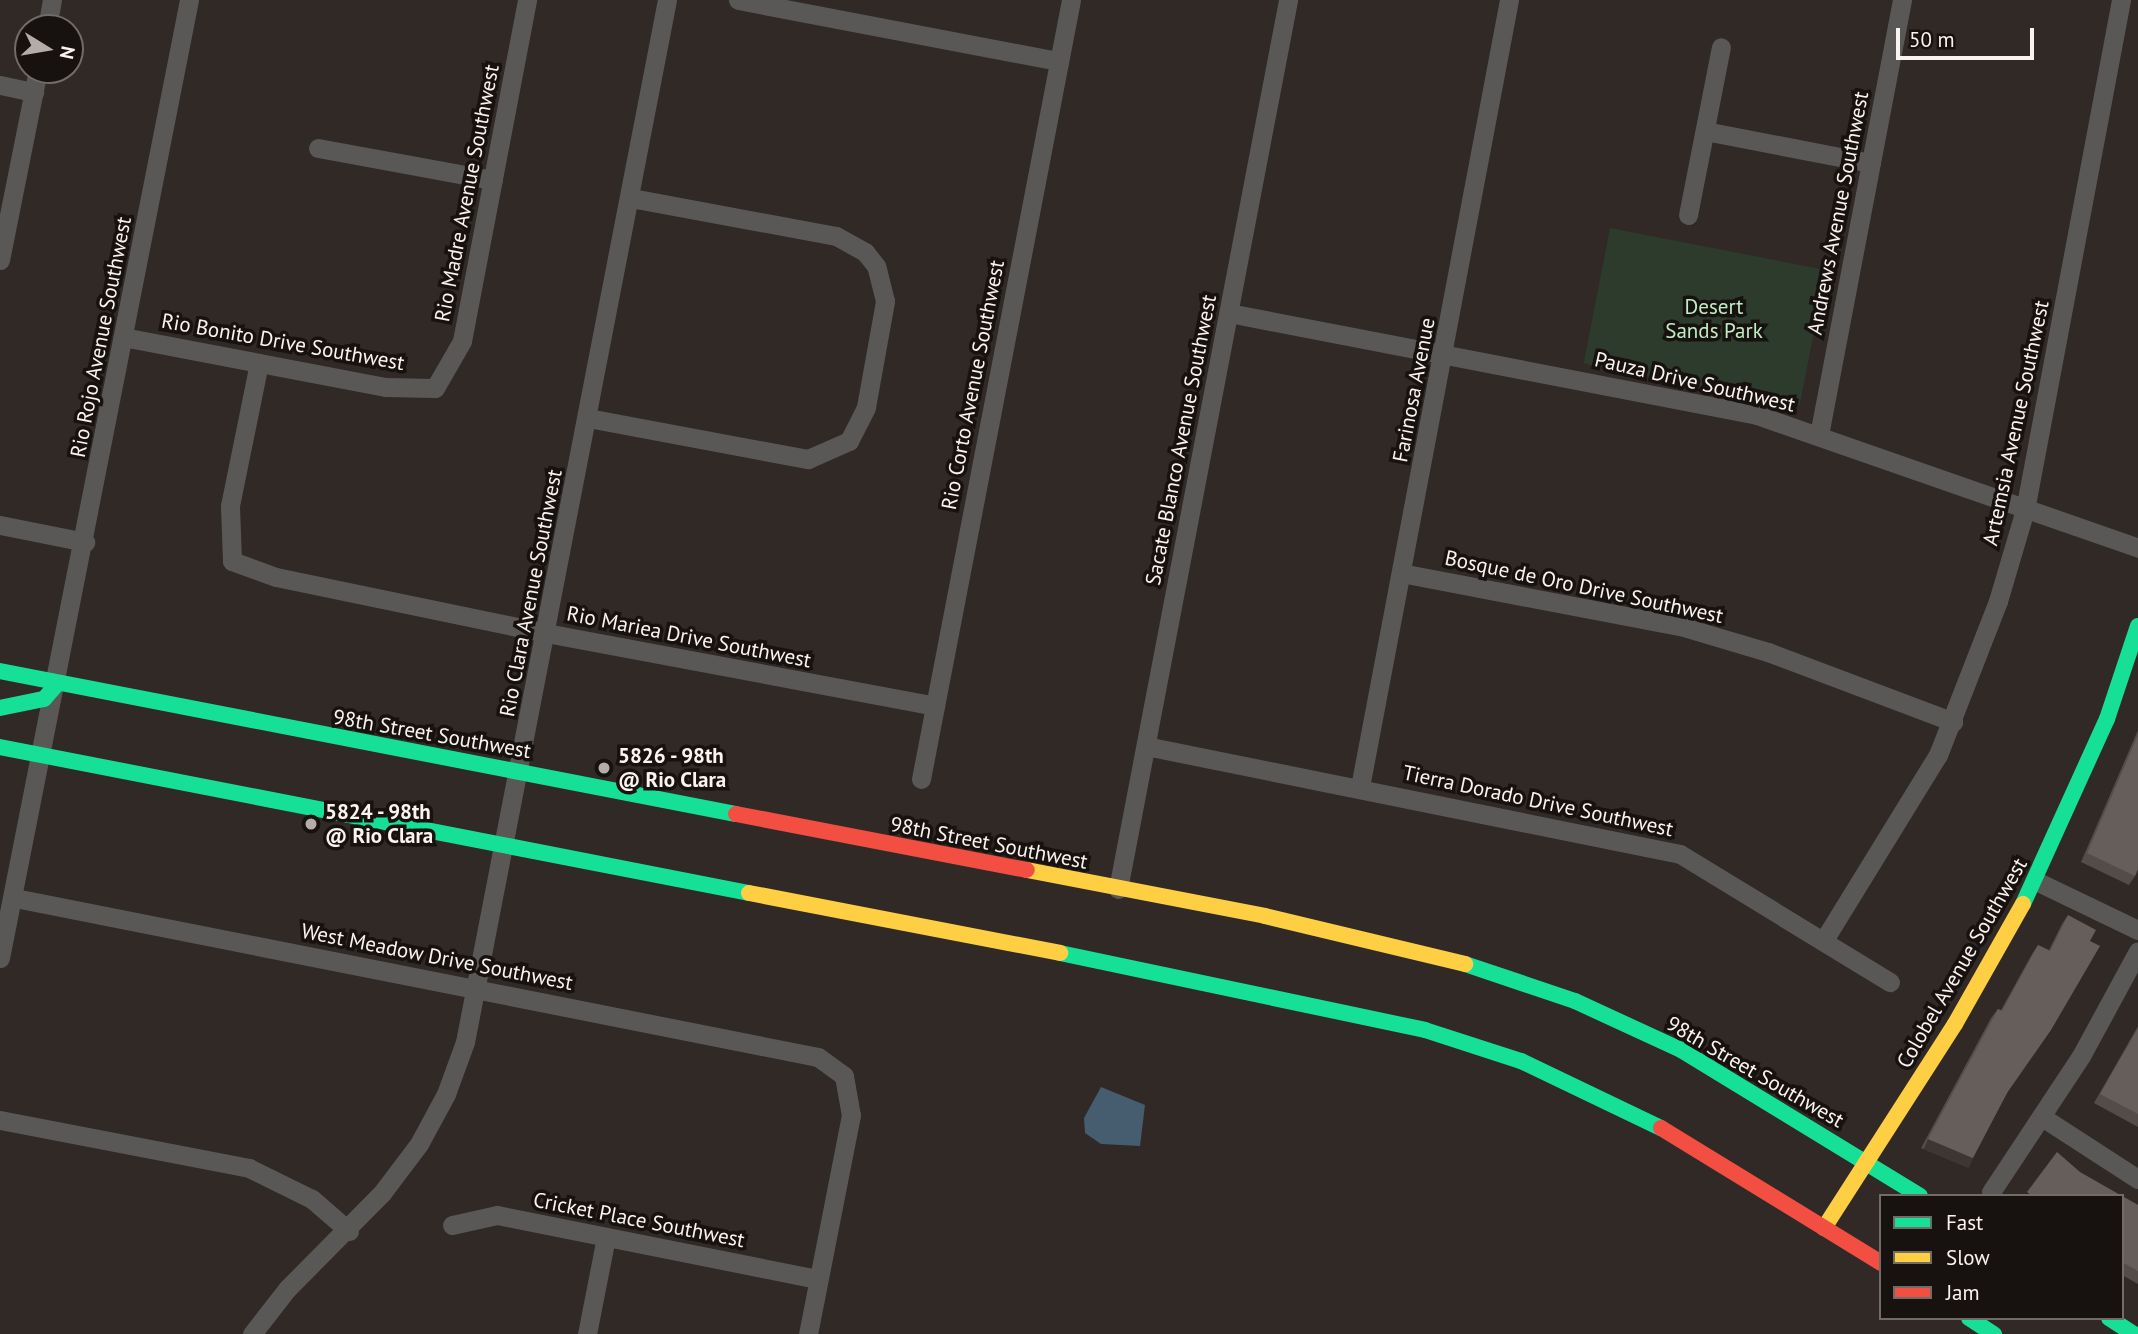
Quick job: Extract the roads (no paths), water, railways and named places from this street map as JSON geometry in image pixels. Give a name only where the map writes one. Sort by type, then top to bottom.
[{"type":"main road","name":"Colobel Avenue Southwest","points":[[1824,1228],[1955,1024],[2036,881],[2107,719],[2138,626]]},
{"type":"main road","name":"98th Street Southwest","points":[[0,671],[1265,916],[1463,963],[1574,1002],[1681,1050],[1917,1194]]},
{"type":"main road","points":[[0,708],[44,699],[58,683]]},
{"type":"main road","points":[[0,747],[1285,997],[1425,1030],[1521,1062],[1674,1134],[1879,1262]]},
{"type":"main road","points":[[1972,1320],[1994,1334]]},
{"type":"main road","points":[[2112,1320],[2134,1334]]},
{"type":"street","name":"Rio Rojo Avenue Southwest","points":[[0,958],[15,898],[58,683],[189,0]]},
{"type":"street","name":"Rio Madre Avenue Southwest","points":[[435,388],[461,341],[527,0]]},
{"type":"street","name":"Rio Clara Avenue Southwest","points":[[253,1334],[287,1289],[349,1231],[419,1144],[446,1094],[465,1042],[520,772],[667,0]]},
{"type":"street","points":[[738,0],[1059,61]]},
{"type":"street","name":"Rio Corto Avenue Southwest","points":[[921,779],[1071,0]]},
{"type":"street","name":"Sacate Blanco Avenue Southwest","points":[[1118,889],[1288,0]]},
{"type":"street","name":"Farinosa Avenue","points":[[1360,787],[1509,0]]},
{"type":"street","name":"Andrews Avenue Southwest","points":[[1819,435],[1902,0]]},
{"type":"street","name":"Artemsia Avenue Southwest","points":[[1824,940],[1938,754],[1953,722],[1998,601],[2025,510],[2121,0]]},
{"type":"street","points":[[1688,215],[1721,47]]},
{"type":"street","points":[[0,260],[35,84]]},
{"type":"street","points":[[0,85],[34,92]]},
{"type":"street","points":[[1706,131],[1871,163]]},
{"type":"street","points":[[318,148],[493,180]]},
{"type":"street","points":[[587,418],[793,458],[822,457],[849,440],[860,426],[875,359],[885,301],[883,285],[876,266],[852,242],[629,198]]},
{"type":"street","name":"Pauza Drive Southwest","points":[[1229,313],[1706,404],[1819,435],[2138,548]]},
{"type":"street","name":"Rio Bonito Drive Southwest","points":[[124,337],[385,387],[435,388]]},
{"type":"street","name":"Rio Mariea Drive Southwest","points":[[258,363],[230,506],[232,561],[276,577],[546,633],[935,706]]},
{"type":"street","points":[[0,526],[85,542]]},
{"type":"street","name":"Bosque de Oro Drive Southwest","points":[[1401,573],[1679,626],[1768,652],[1953,722]]},
{"type":"street","name":"Tierra Dorado Drive Southwest","points":[[1146,746],[1360,787],[1680,854],[1890,982]]},
{"type":"street","points":[[2036,881],[2138,930]]},
{"type":"street","name":"West Meadow Drive Southwest","points":[[15,898],[818,1057],[844,1076],[851,1115],[818,1279]]},
{"type":"street","points":[[1991,1192],[2042,1117],[2138,951]]},
{"type":"street","points":[[2042,1117],[2138,1179]]},
{"type":"street","points":[[0,1120],[249,1168],[312,1199],[349,1231]]},
{"type":"street","name":"Cricket Place Southwest","points":[[452,1225],[497,1215],[818,1279]]},
{"type":"street","points":[[587,1334],[606,1237]]},
{"type":"street","points":[[808,1334],[818,1279]]},
{"type":"water","points":[[1101,1087],[1145,1105],[1140,1146],[1101,1144],[1085,1133],[1084,1118]]},
{"type":"place","name":"5826 - 98th @ Rio Clara","points":[[604,768]]},
{"type":"place","name":"5824 - 98th @ Rio Clara","points":[[311,824]]},
{"type":"park label","name":"Desert Sands Park","points":[[1714,319]]}]
